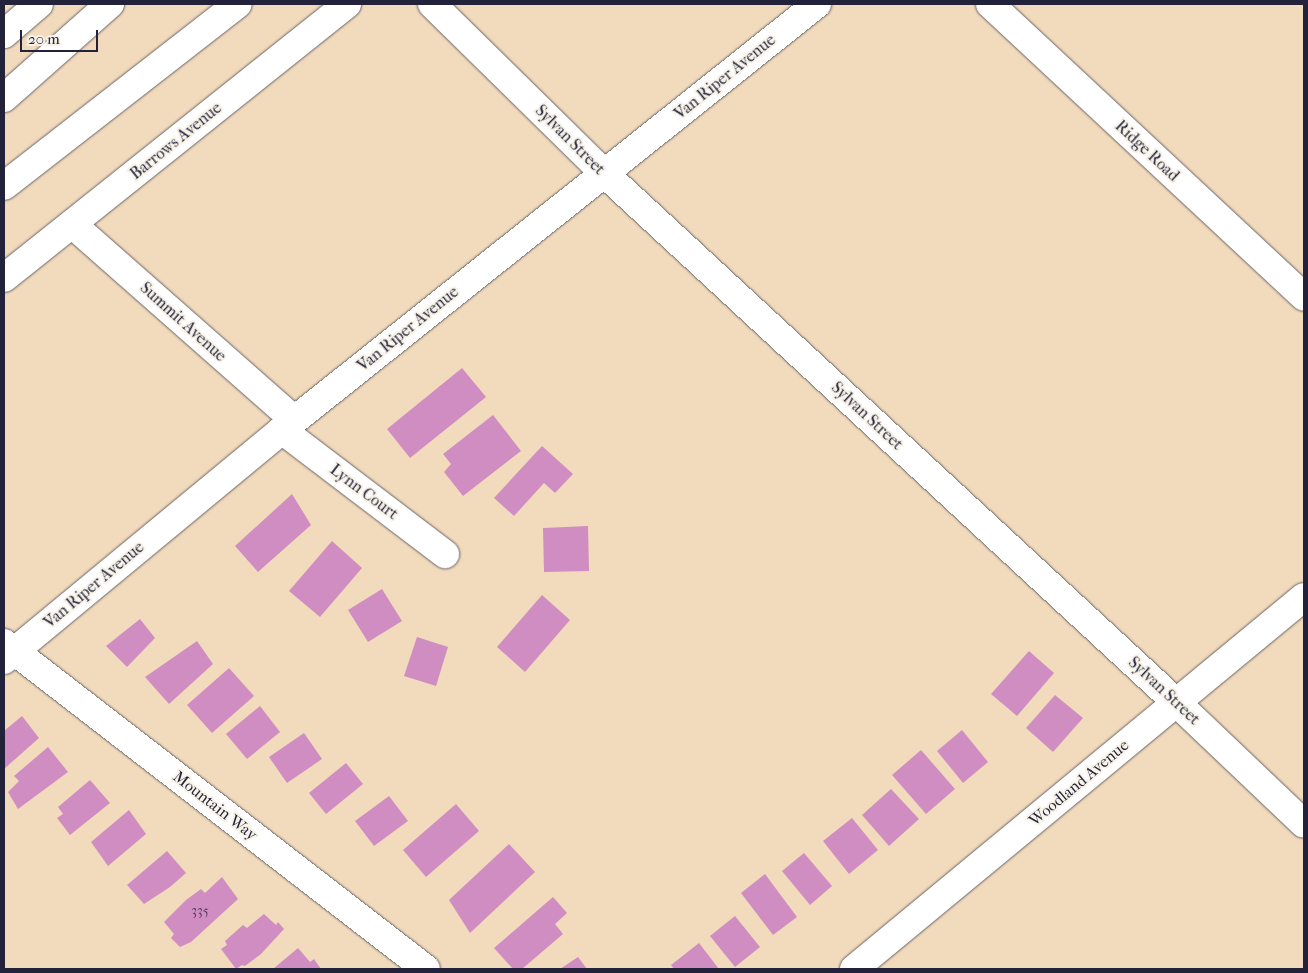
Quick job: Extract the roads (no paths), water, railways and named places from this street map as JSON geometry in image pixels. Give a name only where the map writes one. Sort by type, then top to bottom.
[{"type":"main road","points":[[4,34],[39,4]]},
{"type":"main road","points":[[4,98],[110,4]]},
{"type":"main road","points":[[4,186],[238,4]]},
{"type":"main road","name":"Barrows Avenue","points":[[4,278],[347,4]]},
{"type":"main road","name":"Sylvan Street","points":[[432,4],[604,173],[1176,702],[1304,824]]},
{"type":"main road","name":"Van Riper Avenue","points":[[7,652],[288,425],[817,4]]},
{"type":"main road","name":"Ridge Road","points":[[990,4],[1304,297]]},
{"type":"main road","name":"Summit Avenue","points":[[72,224],[288,425]]},
{"type":"main road","name":"Lynn Court","points":[[288,425],[445,554]]},
{"type":"main road","name":"Woodland Avenue","points":[[854,969],[1304,597]]},
{"type":"main road","name":"Mountain Way","points":[[7,652],[426,969]]}]
